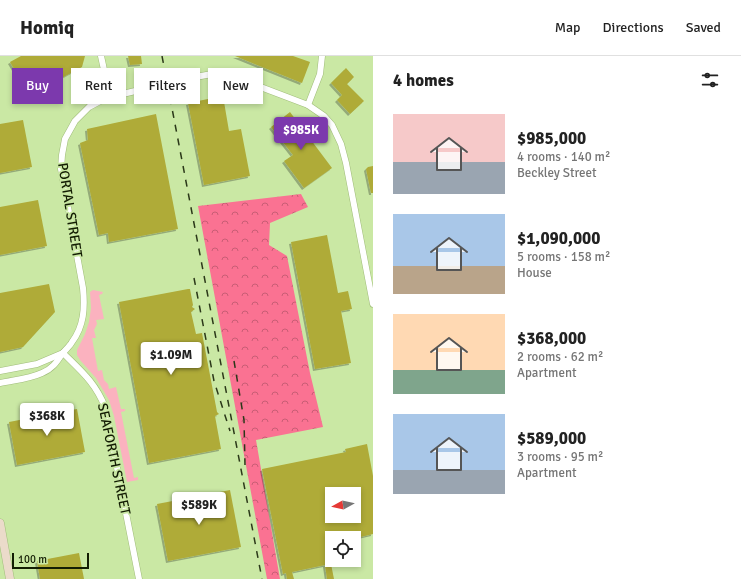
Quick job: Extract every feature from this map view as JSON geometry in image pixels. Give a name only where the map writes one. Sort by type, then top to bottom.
[{"type":"main road","points":[[0,526],[10,579]]},
{"type":"street","points":[[100,56],[103,68]]},
{"type":"street","points":[[308,105],[320,74],[322,56]]},
{"type":"street","name":"PORTAL STREET","points":[[126,93],[216,74],[227,75],[308,105],[324,116],[332,125],[341,144],[373,304]]},
{"type":"street","name":"PORTAL STREET","points":[[0,383],[29,378],[44,372],[58,362],[77,334],[82,320],[84,307],[83,288],[62,176],[62,155],[67,133],[81,114],[94,104]]},
{"type":"street","name":"PORTAL STREET","points":[[0,371],[37,364],[63,353]]},
{"type":"street","name":"SEAFORTH STREET","points":[[63,353],[96,387],[105,406],[139,579]]},
{"type":"shaded area","points":[[93,290],[103,292],[99,295],[104,319],[96,320],[97,324],[94,330],[96,338],[92,338],[98,371],[102,370],[104,380],[108,384],[109,389],[116,387],[121,409],[125,409],[125,411],[121,412],[134,478],[138,477],[138,480],[127,482],[114,416],[109,400],[96,378],[77,355],[77,350],[89,322],[91,308],[90,292]]},
{"type":"green space","points":[[301,194],[308,207],[270,223],[269,245],[287,256],[310,373],[323,427],[256,440],[280,579],[267,579],[198,206]]},
{"type":"building","points":[[21,56],[85,56],[82,67],[71,68],[71,73],[63,77],[63,68],[14,68],[10,62]]},
{"type":"building","points":[[128,56],[141,56],[142,64],[130,65]]},
{"type":"building","points":[[235,56],[293,56],[310,62],[302,83]]},
{"type":"building","points":[[346,68],[354,77],[347,84],[364,101],[350,114],[337,100],[342,95],[331,83]]},
{"type":"building","points":[[208,99],[208,104],[224,104],[229,131],[241,129],[250,176],[204,185],[188,104],[200,104],[200,101]]},
{"type":"building","points":[[290,112],[332,168],[304,188],[284,161],[293,155],[271,127]]},
{"type":"building","points":[[156,114],[178,229],[109,242],[108,233],[99,235],[80,143],[88,140],[87,129]]},
{"type":"building","points":[[23,120],[32,167],[0,173],[0,124]]},
{"type":"building","points":[[373,166],[373,193],[371,193],[366,169]]},
{"type":"building","points":[[38,200],[47,246],[0,255],[0,207]]},
{"type":"building","points":[[327,235],[338,293],[348,291],[352,309],[341,311],[351,363],[315,369],[291,242]]},
{"type":"building","points":[[49,284],[55,312],[23,347],[0,352],[0,293]]},
{"type":"building","points":[[190,289],[193,305],[192,307],[195,309],[191,312],[196,334],[202,333],[217,412],[219,414],[215,416],[221,449],[149,463],[119,302]]},
{"type":"building","points":[[77,409],[85,452],[17,465],[9,422]]},
{"type":"building","points":[[367,444],[373,476],[373,534],[361,537],[361,531],[325,531],[325,565],[292,572],[294,579],[287,579],[286,573],[283,574],[262,469],[346,452],[345,449]]},
{"type":"building","points":[[230,490],[241,547],[168,561],[157,504]]},
{"type":"building","points":[[79,553],[84,579],[40,579],[37,561]]},
{"type":"building","points":[[325,567],[332,567],[334,579],[327,579]]},
{"type":"railway","points":[[162,56],[262,579]]},
{"type":"railway","points":[[194,278],[214,381],[230,431]]},
{"type":"railway","points":[[234,361],[244,420],[245,465]]}]
